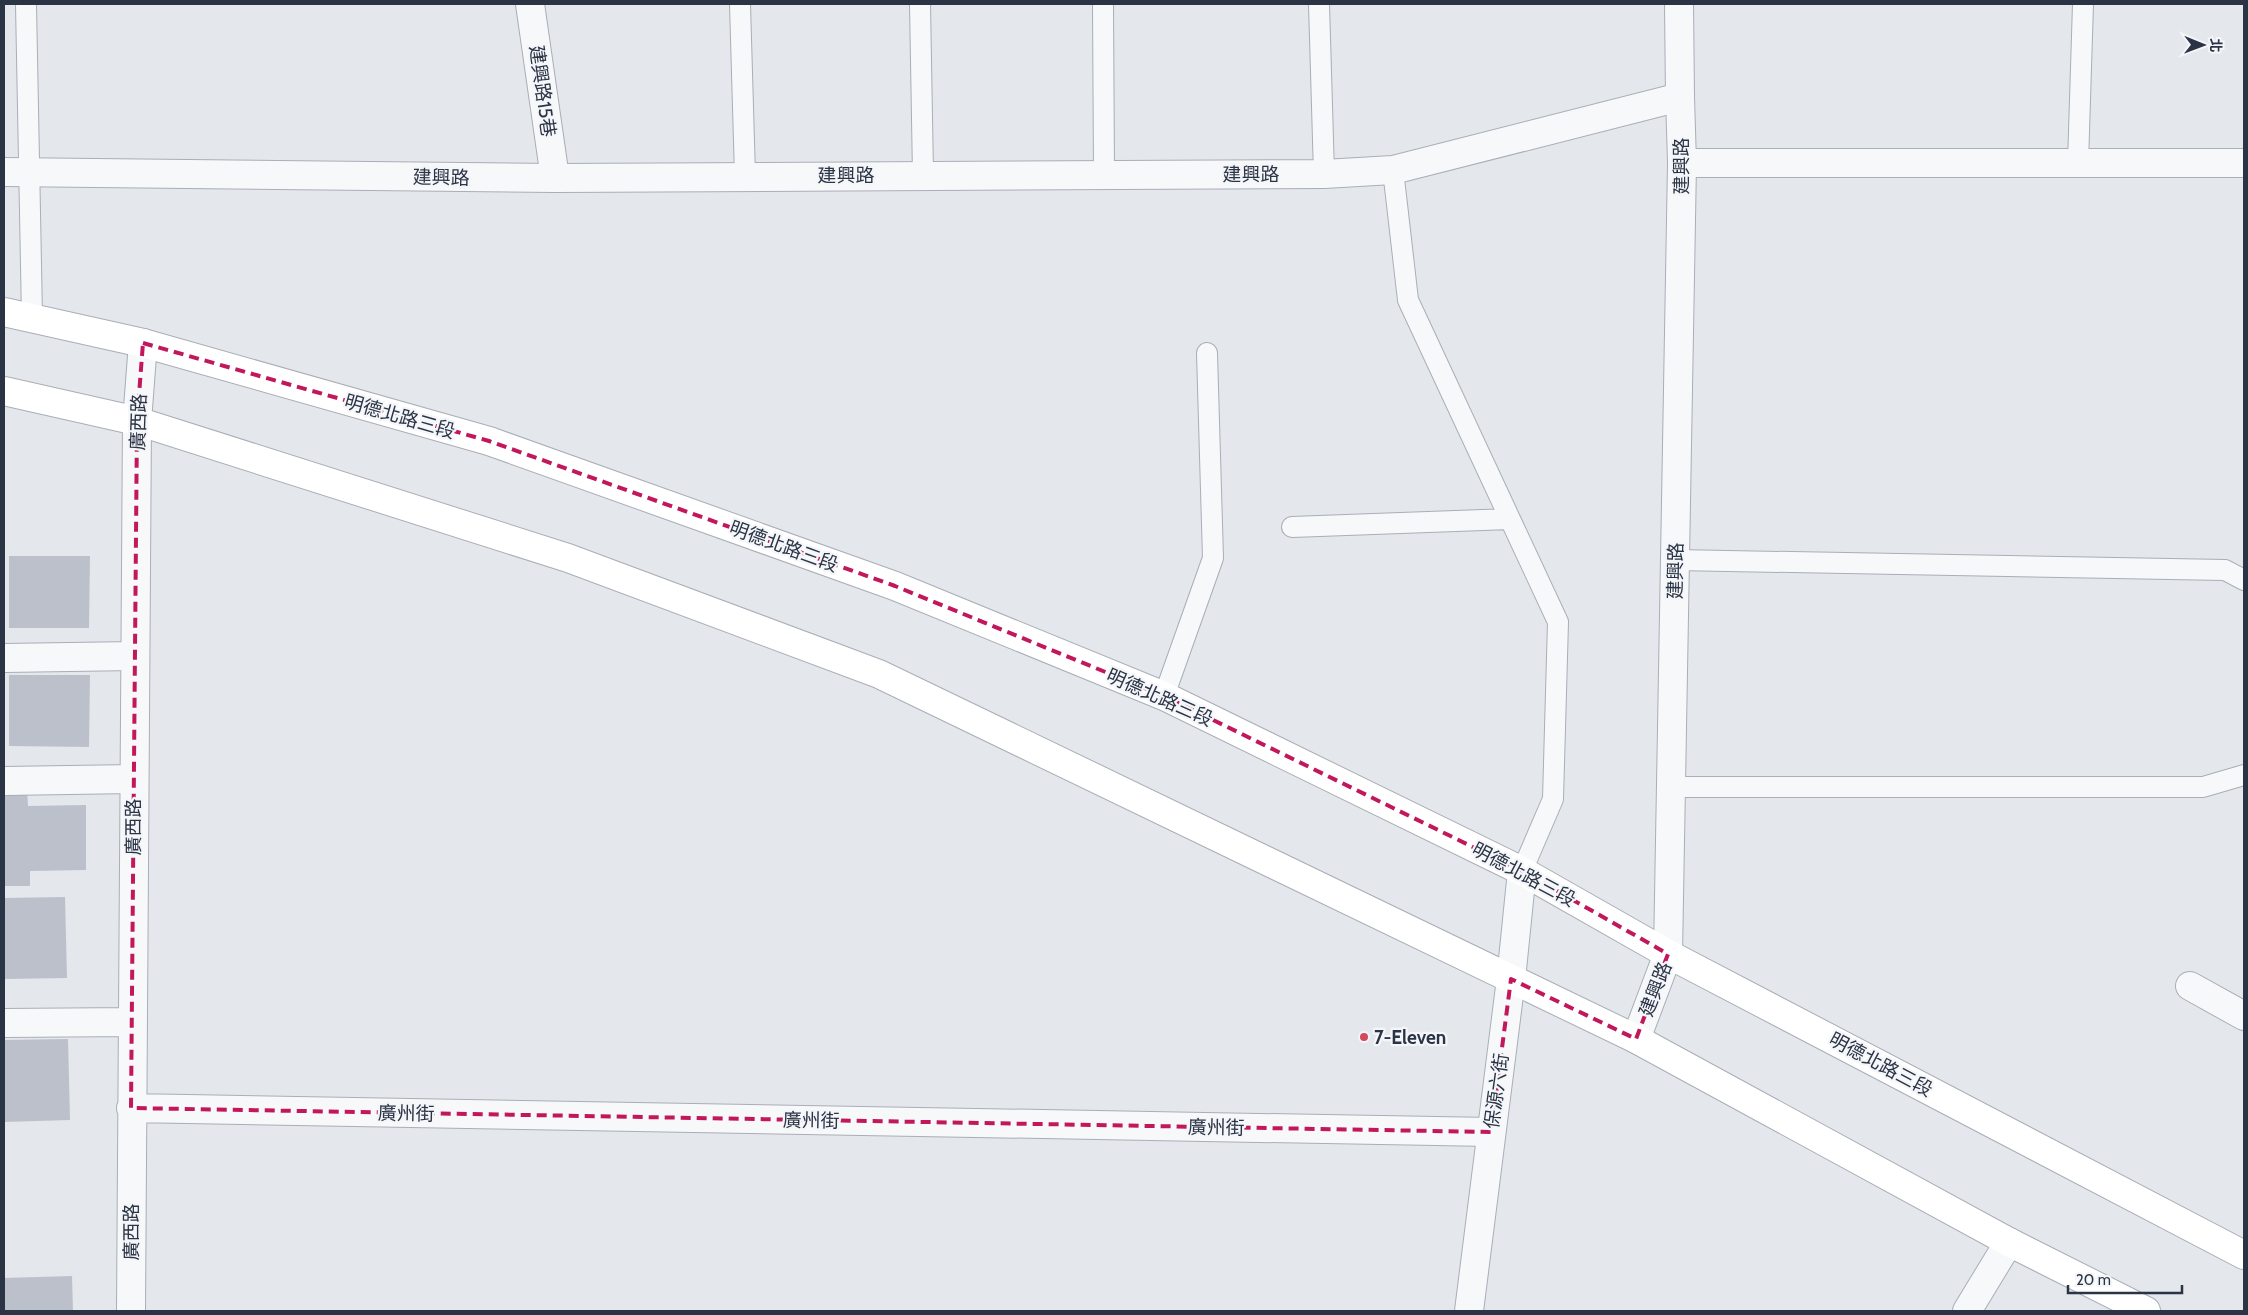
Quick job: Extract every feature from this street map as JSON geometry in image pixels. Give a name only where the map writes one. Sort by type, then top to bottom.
[{"type":"main road","name":"明德北路三段","points":[[4,312],[143,343],[489,441],[895,586],[1164,696],[1522,870],[1668,954],[2244,1255]]},
{"type":"main road","points":[[4,390],[137,421],[568,558],[879,674],[1636,1039],[2009,1242],[2146,1311]]},
{"type":"street","name":"建興路15巷","points":[[530,4],[555,178]]},
{"type":"street","name":"建興路","points":[[1636,1039],[1668,954],[1682,163],[1679,4]]},
{"type":"street","name":"建興路","points":[[17,172],[555,178],[1324,174],[1393,170],[1680,97]]},
{"type":"street","points":[[1682,163],[2244,163]]},
{"type":"street","name":"廣西路","points":[[131,1311],[137,421],[143,343]]},
{"type":"street","points":[[4,658],[135,656]]},
{"type":"street","points":[[4,781],[134,779]]},
{"type":"street","name":"保源六街","points":[[1469,1311],[1511,979],[1522,870]]},
{"type":"street","points":[[2190,986],[2244,1016]]},
{"type":"street","points":[[4,1023],[132,1022]]},
{"type":"street","name":"廣州街","points":[[131,1108],[1491,1132]]},
{"type":"street","points":[[1967,1311],[2009,1242]]},
{"type":"lane","points":[[26,4],[17,172],[32,317]]},
{"type":"lane","points":[[740,4],[745,176]]},
{"type":"lane","points":[[920,4],[923,175]]},
{"type":"lane","points":[[1103,4],[1104,174]]},
{"type":"lane","points":[[1319,4],[1324,174]]},
{"type":"lane","points":[[2078,163],[2083,4]]},
{"type":"lane","points":[[1393,170],[1408,300],[1558,622],[1553,799],[1522,870]]},
{"type":"lane","points":[[1164,696],[1213,558],[1207,353]]},
{"type":"lane","points":[[1292,527],[1510,519]]},
{"type":"lane","points":[[1675,560],[2225,570],[2244,580]]},
{"type":"lane","points":[[1671,787],[2202,787],[2244,775]]},
{"type":"highlighted area","points":[[143,343],[489,441],[895,586],[1164,696],[1522,871],[1668,954],[1636,1039],[1511,979],[1491,1132],[131,1108],[137,421]]},
{"type":"building","points":[[9,556],[90,556],[89,628],[9,628]]},
{"type":"building","points":[[9,675],[90,675],[89,747],[9,746]]},
{"type":"building","points":[[4,789],[27,789],[28,806],[86,805],[86,870],[30,871],[30,886],[4,886]]},
{"type":"building","points":[[65,897],[67,978],[4,979],[4,898]]},
{"type":"building","points":[[68,1039],[70,1120],[4,1122],[4,1040]]},
{"type":"building","points":[[72,1276],[73,1311],[4,1311],[4,1278]]},
{"type":"place","name":"7-Eleven","points":[[1364,1037]]}]
